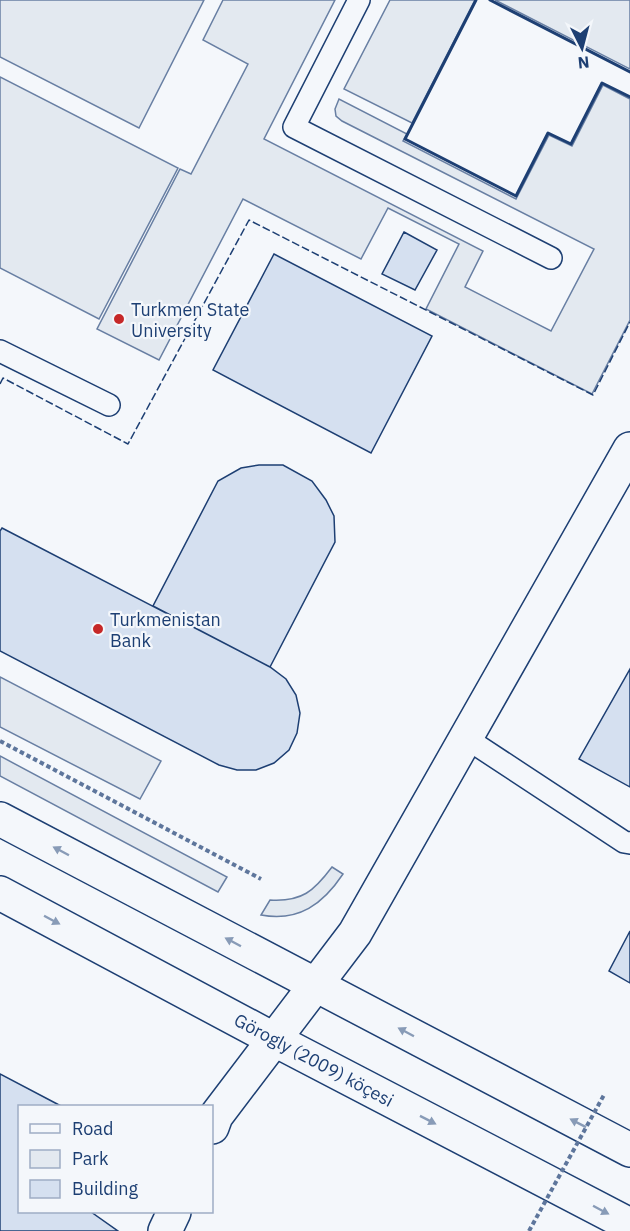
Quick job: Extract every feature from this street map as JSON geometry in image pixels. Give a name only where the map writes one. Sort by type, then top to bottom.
[{"type":"street","points":[[213,1124],[216,1116],[355,933],[630,449]]},
{"type":"street","points":[[0,819],[630,1150]]},
{"type":"street","name":"Görogly (2009) köçesi","points":[[0,893],[274,1040],[630,1225]]},
{"type":"street","points":[[165,1231],[174,1213]]},
{"type":"lane","points":[[359,0],[294,127],[551,258]]},
{"type":"lane","points":[[0,351],[108,405]]},
{"type":"lane","points":[[466,738],[624,842],[630,843]]},
{"type":"path","points":[[0,741],[261,879]]},
{"type":"path","points":[[529,1231],[605,1094]]},
{"type":"green space","points":[[0,0],[204,0],[139,128],[0,57]]},
{"type":"green space","points":[[223,0],[335,0],[264,139],[483,251],[465,287],[551,331],[594,249],[342,121],[336,116],[335,109],[339,99],[407,134],[403,141],[516,199],[549,135],[572,146],[603,85],[630,99],[630,320],[592,394],[426,309],[459,244],[388,208],[361,259],[243,199],[159,360],[97,329],[180,169],[191,174],[248,64],[203,40]]},
{"type":"green space","points":[[390,0],[475,0],[412,123],[344,89]]},
{"type":"green space","points":[[495,0],[630,0],[630,69]]},
{"type":"green space","points":[[0,77],[178,168],[99,319],[0,268]]},
{"type":"green space","points":[[0,677],[161,761],[140,799],[0,727]]},
{"type":"green space","points":[[0,756],[227,877],[218,892],[0,776]]},
{"type":"green space","points":[[332,867],[343,874],[318,902],[287,916],[261,915],[270,900],[299,897],[313,889]]},
{"type":"building","points":[[404,232],[437,250],[415,290],[382,274]]},
{"type":"building","points":[[274,254],[432,336],[371,453],[213,370]]},
{"type":"building","points":[[283,465],[312,481],[334,516],[335,542],[270,667],[153,606],[218,481],[241,468]]},
{"type":"building","name":"Turkmenistan Bank","points":[[2,528],[270,667],[286,679],[296,695],[300,713],[297,733],[289,750],[274,763],[256,770],[237,770],[219,765],[0,651],[0,531]]},
{"type":"building","points":[[630,669],[630,787],[579,759]]},
{"type":"building","points":[[630,931],[630,983],[609,971]]},
{"type":"building","points":[[0,1074],[59,1105],[18,1105],[18,1213],[92,1213],[118,1231],[0,1231]]},
{"type":"fence","points":[[0,384],[3,378],[128,444],[249,220],[593,395],[630,322]]},
{"type":"wall","points":[[476,0],[405,139],[516,196],[548,133],[571,144],[602,83],[630,97]]},
{"type":"wall","points":[[490,0],[630,72]]},
{"type":"place","name":"Turkmen State University","points":[[119,319]]},
{"type":"place","name":"Turkmenistan Bank","points":[[98,629]]}]
